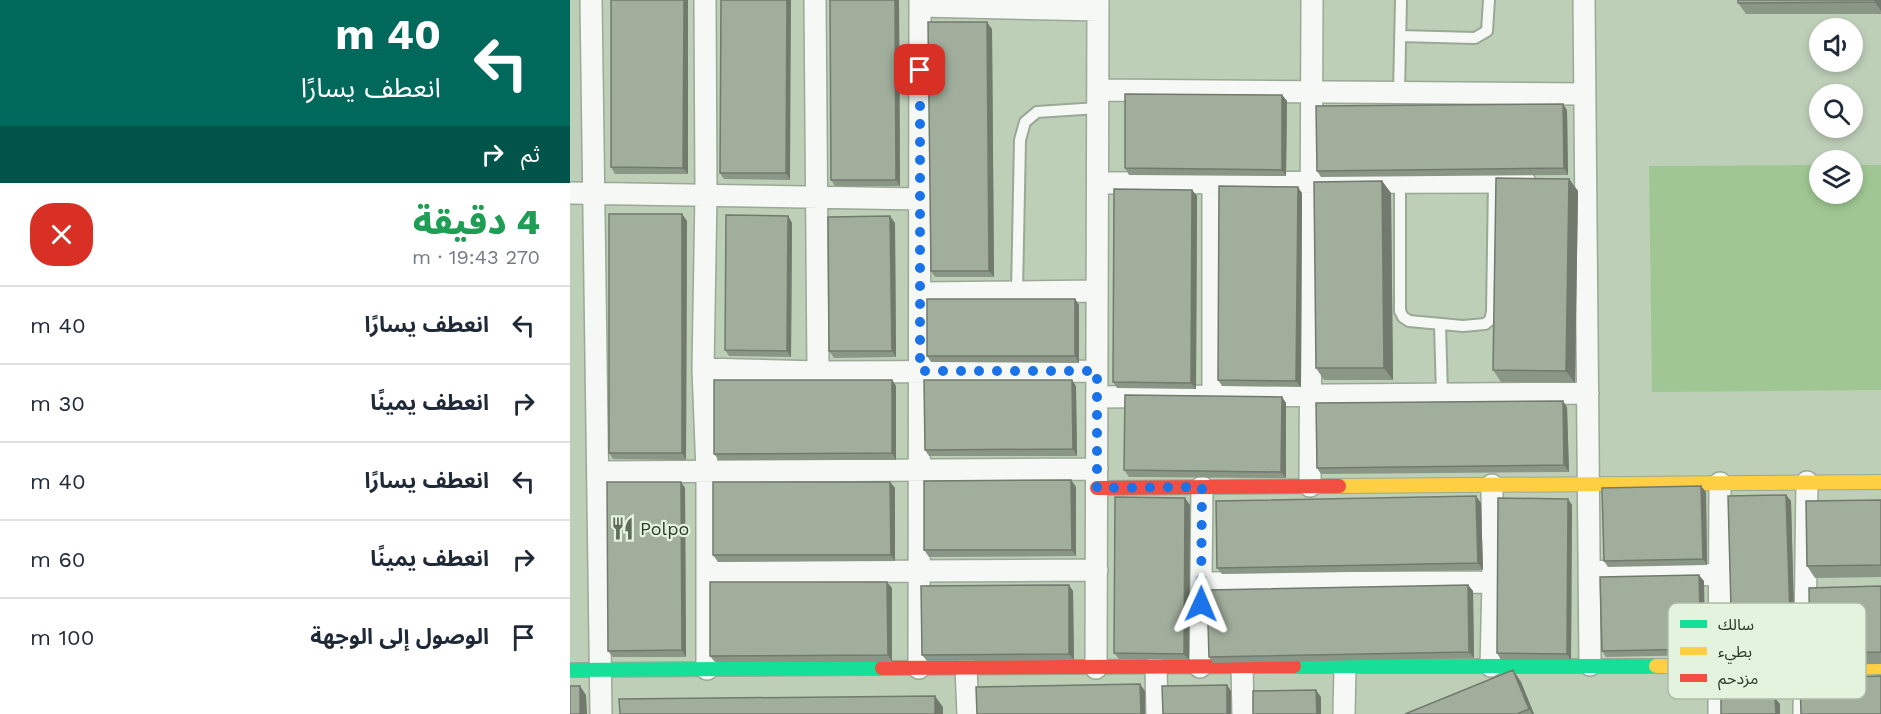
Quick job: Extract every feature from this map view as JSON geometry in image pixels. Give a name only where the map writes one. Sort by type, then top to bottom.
[{"type":"street","points":[[591,0],[602,714]]},
{"type":"street","points":[[705,0],[706,194],[703,369],[707,471],[707,669]]},
{"type":"street","points":[[814,0],[818,372]]},
{"type":"street","points":[[1310,486],[1312,0]]},
{"type":"street","points":[[1584,0],[1590,665]]},
{"type":"street","points":[[919,669],[920,3],[1098,5],[1096,668]]},
{"type":"street","points":[[1098,99],[1312,92],[1585,94]]},
{"type":"street","points":[[1098,183],[1540,182]]},
{"type":"street","points":[[1563,182],[1586,182]]},
{"type":"street","points":[[1213,183],[1213,396]]},
{"type":"street","points":[[570,193],[920,199]]},
{"type":"street","points":[[920,293],[1097,291]]},
{"type":"street","points":[[703,369],[818,372],[1097,371]]},
{"type":"street","points":[[1097,397],[1588,393]]},
{"type":"street","points":[[598,472],[919,470],[1202,487],[1881,482]]},
{"type":"street","points":[[1806,603],[1807,482]]},
{"type":"street","points":[[1719,603],[1720,483]]},
{"type":"street","points":[[1491,666],[1492,485]]},
{"type":"street","points":[[1200,667],[1202,487]]},
{"type":"street","points":[[707,572],[1097,570]]},
{"type":"street","points":[[1590,571],[1719,576]]},
{"type":"street","points":[[1201,583],[1493,582]]},
{"type":"street","points":[[1806,591],[1827,591]]},
{"type":"street","points":[[570,670],[1590,665],[1668,667]]},
{"type":"street","points":[[1156,667],[1157,714]]},
{"type":"street","points":[[1242,667],[1243,714]]},
{"type":"street","points":[[1344,714],[1345,667]]},
{"type":"street","points":[[1866,667],[1881,667]]},
{"type":"street","points":[[966,668],[968,714]]},
{"type":"street","points":[[1719,699],[1719,714]]},
{"type":"street","points":[[1804,699],[1804,714]]},
{"type":"lane","points":[[1399,92],[1401,0]]},
{"type":"lane","points":[[1400,36],[1475,38],[1487,31],[1490,18],[1489,0]]},
{"type":"lane","points":[[1017,292],[1020,140],[1025,122],[1036,112],[1098,99]]},
{"type":"lane","points":[[1400,182],[1400,311],[1408,321],[1463,326],[1485,324],[1490,320],[1492,312],[1494,182]]},
{"type":"lane","points":[[1440,325],[1442,394]]},
{"type":"green space","points":[[1809,165],[1809,204],[1863,204],[1863,165],[1881,165],[1881,390],[1652,392],[1649,166]]},
{"type":"building","points":[[611,0],[684,0],[683,168],[611,167]]},
{"type":"building","points":[[721,0],[787,0],[786,173],[720,173]]},
{"type":"building","points":[[830,0],[895,0],[896,180],[831,180]]},
{"type":"building","points":[[1738,0],[1875,0],[1875,2],[1738,3]]},
{"type":"building","points":[[928,22],[987,22],[989,271],[931,271]]},
{"type":"building","points":[[1125,94],[1282,95],[1282,170],[1125,168]]},
{"type":"building","points":[[1563,104],[1564,168],[1317,171],[1316,106]]},
{"type":"building","points":[[1496,178],[1569,179],[1566,371],[1493,370]]},
{"type":"building","points":[[1382,181],[1384,368],[1316,368],[1314,182]]},
{"type":"building","points":[[1219,186],[1298,187],[1296,381],[1218,380]]},
{"type":"building","points":[[1114,189],[1192,190],[1191,383],[1113,382]]},
{"type":"building","points":[[609,214],[682,214],[682,453],[609,453]]},
{"type":"building","points":[[726,215],[788,216],[787,351],[725,350]]},
{"type":"building","points":[[890,216],[892,351],[829,351],[828,217]]},
{"type":"building","points":[[927,299],[1075,299],[1075,356],[927,356]]},
{"type":"building","points":[[714,380],[892,380],[892,453],[714,454]]},
{"type":"building","points":[[924,380],[1072,380],[1073,449],[925,450]]},
{"type":"building","points":[[1125,395],[1282,397],[1281,472],[1124,470]]},
{"type":"building","points":[[1563,401],[1564,465],[1317,468],[1316,403]]},
{"type":"building","points":[[1071,480],[1072,550],[924,550],[924,481]]},
{"type":"building","points":[[607,482],[681,482],[682,650],[608,651]]},
{"type":"building","points":[[713,482],[890,482],[891,555],[713,555]]},
{"type":"building","points":[[1701,486],[1703,559],[1604,561],[1602,488]]},
{"type":"building","points":[[1786,495],[1790,603],[1731,603],[1728,496]]},
{"type":"building","points":[[1476,496],[1478,563],[1217,568],[1216,501]]},
{"type":"building","points":[[1115,497],[1185,498],[1184,654],[1114,653]]},
{"type":"building","points":[[1498,498],[1568,499],[1567,654],[1497,653]]},
{"type":"building","points":[[1881,500],[1881,565],[1807,566],[1806,501]]},
{"type":"building","points":[[1699,575],[1700,603],[1668,603],[1668,650],[1602,651],[1600,577]]},
{"type":"building","points":[[710,582],[887,582],[888,655],[710,656]]},
{"type":"building","points":[[1069,585],[1069,654],[922,655],[921,586]]},
{"type":"building","points":[[1468,585],[1469,652],[1209,657],[1207,590]]},
{"type":"building","points":[[1881,586],[1881,652],[1866,652],[1866,603],[1809,603],[1809,588]]},
{"type":"building","points":[[1513,670],[1529,709],[1517,714],[1405,714]]},
{"type":"building","points":[[1881,676],[1881,714],[1801,714],[1801,699],[1866,699],[1866,677]]},
{"type":"building","points":[[1140,684],[1141,714],[977,714],[976,687]]},
{"type":"building","points":[[1227,685],[1227,714],[1163,714],[1162,686]]},
{"type":"building","points":[[570,686],[580,686],[580,714],[570,714]]},
{"type":"building","points":[[1316,690],[1317,714],[1253,714],[1253,691]]},
{"type":"building","points":[[935,696],[935,714],[620,714],[619,699]]},
{"type":"building","points":[[1721,699],[1775,699],[1776,714],[1721,714]]},
{"type":"traffic: fast","points":[[1294,666],[1656,666]]},
{"type":"traffic: fast","points":[[570,670],[882,668]]},
{"type":"traffic: slow","points":[[1339,486],[1881,482]]},
{"type":"traffic: slow","points":[[1656,666],[1668,666]]},
{"type":"traffic: slow","points":[[1866,667],[1881,667]]},
{"type":"traffic: jam","points":[[1097,488],[1339,486]]},
{"type":"traffic: jam","points":[[882,668],[1294,666]]},
{"type":"place","name":"Polpo","points":[[622,528]]},
{"type":"route","points":[[920,70],[920,371],[1097,371],[1097,488],[1202,487],[1201,604]]}]
